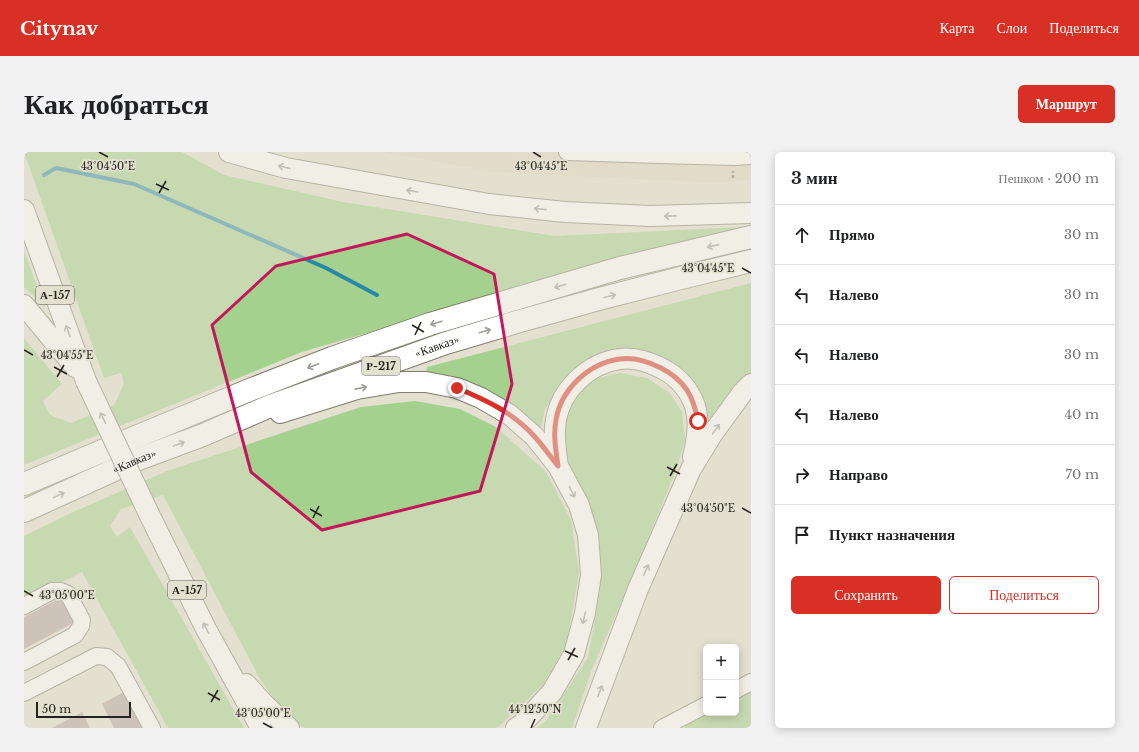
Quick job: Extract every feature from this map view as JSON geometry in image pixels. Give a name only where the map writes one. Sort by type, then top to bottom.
[{"type":"highway","name":"«Кавказ»","points":[[24,484],[259,386],[332,358],[430,324],[620,268],[751,237]]},
{"type":"highway","name":"«Кавказ»","points":[[24,511],[136,460],[203,435],[270,406],[446,343],[599,299],[751,261]]},
{"type":"main road","points":[[229,152],[286,168],[489,204],[565,212],[650,216],[751,213]]},
{"type":"main road","name":"А-157","points":[[24,210],[86,381],[206,629],[261,728]]},
{"type":"main road","points":[[24,305],[86,381]]},
{"type":"main road","points":[[558,466],[555,446],[556,421],[559,409],[565,396],[582,375],[608,362],[621,359],[640,360],[654,364],[669,372],[686,389],[695,407],[698,421],[697,437],[691,469]]},
{"type":"main road","points":[[203,435],[357,389],[399,382],[426,382],[457,388],[481,398],[510,415],[534,436],[558,466],[579,505],[588,536],[591,575],[585,613],[574,654],[552,692],[521,725],[516,728]]},
{"type":"main road","points":[[586,728],[638,589],[691,469],[713,433],[751,384]]},
{"type":"main road","points":[[225,662],[263,703],[289,728]]},
{"type":"lane","points":[[567,152],[659,156],[751,156]]},
{"type":"lane","points":[[24,606],[52,591],[61,591],[68,594],[82,620],[81,626],[75,635],[24,662]]},
{"type":"lane","points":[[24,693],[96,656],[107,657],[118,666],[152,728]]},
{"type":"lane","points":[[739,688],[751,682]]},
{"type":"lane","points":[[662,728],[703,707]]},
{"type":"highlighted area","points":[[407,234],[494,274],[512,384],[480,491],[322,530],[251,472],[212,325],[276,266]]},
{"type":"shaded area","points":[[384,152],[751,152],[751,179],[723,183],[493,172]]},
{"type":"green space","points":[[24,152],[182,152],[224,175],[343,202],[555,236],[743,227],[575,272],[302,352],[24,465],[24,338],[62,384],[43,401],[50,415],[71,423],[114,405],[124,384],[121,373],[104,378]]},
{"type":"green space","points":[[24,251],[45,307],[24,287]]},
{"type":"green space","points":[[751,283],[751,373],[741,383],[703,432],[700,406],[647,356],[565,381],[545,409],[540,432],[426,373],[427,367]]},
{"type":"green space","points":[[620,373],[647,378],[670,393],[682,412],[685,440],[677,468],[631,580],[592,669],[572,728],[537,728],[545,722],[588,658],[600,591],[596,526],[568,466],[561,423],[571,399],[593,379]]},
{"type":"green space","points":[[415,401],[460,409],[496,427],[546,472],[571,520],[579,572],[566,646],[543,685],[498,727],[305,728],[286,716],[260,679],[163,495],[121,509],[110,526],[117,537],[130,527],[244,728],[168,728],[82,572],[24,601],[24,536],[71,513],[167,471],[361,407]]},
{"type":"green space","points":[[751,687],[751,728],[685,728],[683,721],[703,714],[703,716],[739,716],[739,693]]},
{"type":"building","points":[[64,596],[77,621],[24,649],[24,617]]},
{"type":"building","points":[[124,692],[142,728],[114,728],[102,704]]},
{"type":"building","points":[[82,712],[90,728],[52,728]]},
{"type":"waterway","points":[[44,175],[56,168],[134,184],[326,268],[377,295]]},
{"type":"route","points":[[457,388],[481,398],[510,415],[534,436],[558,466],[555,446],[556,421],[559,409],[565,396],[582,375],[608,362],[621,359],[640,360],[654,364],[669,372],[686,389],[692,399],[698,421]]}]
